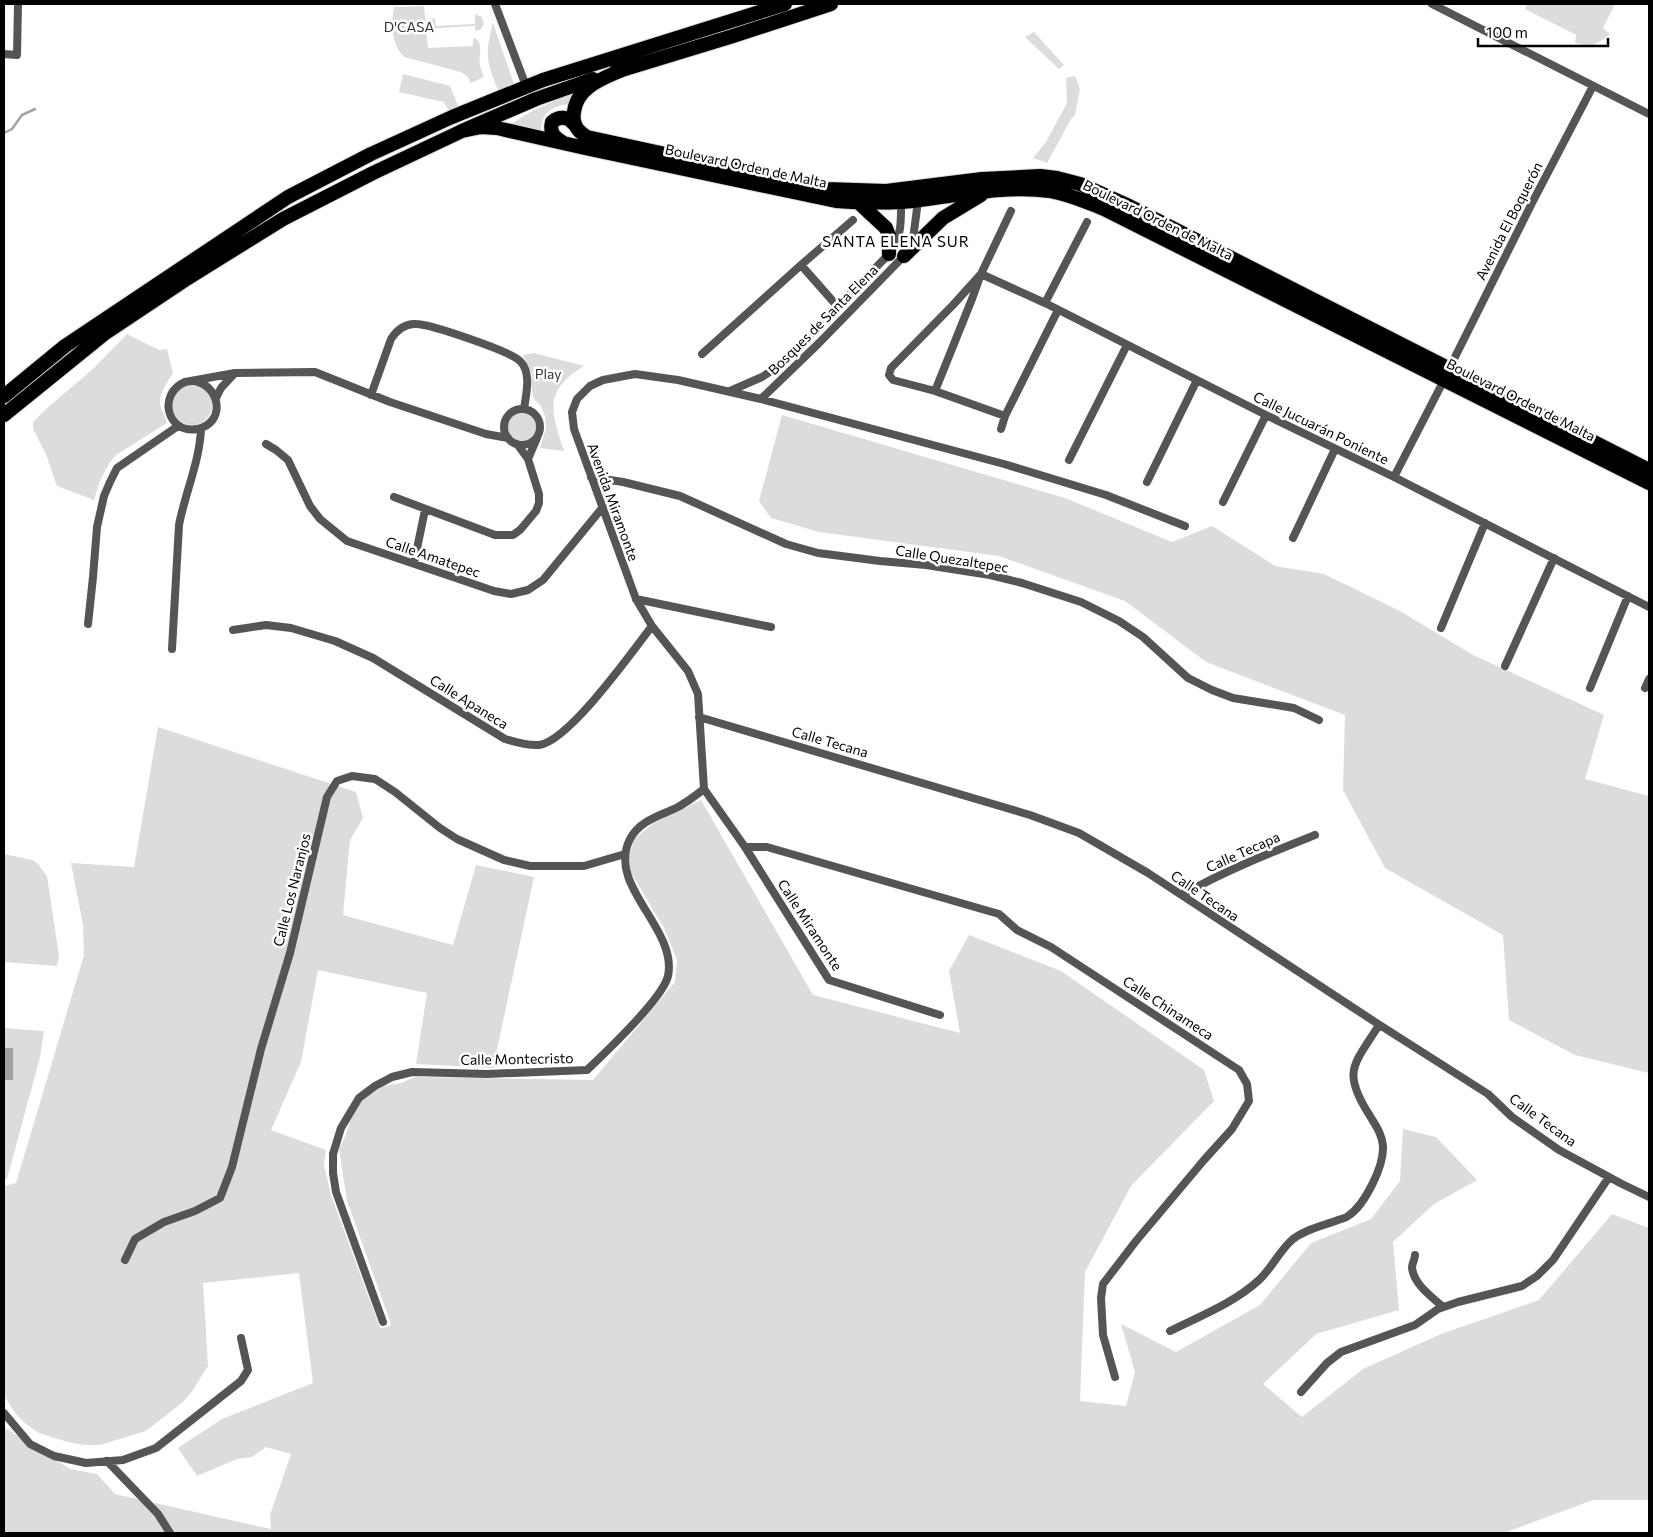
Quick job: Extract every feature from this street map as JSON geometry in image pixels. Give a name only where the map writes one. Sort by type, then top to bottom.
[{"type":"highway","points":[[4,396],[66,346],[288,197],[371,154],[526,86],[785,4]]},
{"type":"highway","points":[[4,415],[104,334],[182,282],[275,224],[372,173],[462,131],[572,86],[831,4]]},
{"type":"highway","points":[[574,124],[575,104],[581,93],[596,82],[624,69]]},
{"type":"highway","points":[[567,144],[553,134],[552,124],[556,119],[563,118],[568,119],[574,124]]},
{"type":"highway","name":"Boulevard Orden de Malta","points":[[574,124],[582,134],[593,140],[826,189],[886,191],[982,179],[1040,176],[1080,184],[1128,206],[1649,483]]},
{"type":"highway","name":"Boulevard Orden de Malta","points":[[462,131],[481,127],[497,128],[819,198],[858,202],[901,202],[989,191],[1027,189],[1067,195],[1097,207],[1649,470]]},
{"type":"highway","points":[[904,256],[943,218],[989,191]]},
{"type":"highway","points":[[858,202],[886,228],[889,236],[889,254]]},
{"type":"street","points":[[4,54],[17,54],[18,4]]},
{"type":"street","points":[[495,4],[526,86]]},
{"type":"street","points":[[1432,4],[1593,86],[1609,92],[1649,114]]},
{"type":"street","name":"Avenida El Boquerón","points":[[1394,477],[1527,212],[1593,86]]},
{"type":"street","name":"Bosques de Santa Elena","points":[[761,399],[904,256],[913,239],[918,201]]},
{"type":"street","name":"Bosques de Santa Elena","points":[[729,391],[752,382],[782,364],[889,254],[899,238],[901,202]]},
{"type":"street","points":[[935,391],[981,274],[1011,212]]},
{"type":"street","points":[[702,354],[853,220]]},
{"type":"street","points":[[1045,303],[1087,222]]},
{"type":"street","points":[[802,265],[838,306]]},
{"type":"street","points":[[981,274],[889,372],[889,376],[893,380],[935,391],[1005,416]]},
{"type":"street","name":"Calle Jucuarán Poniente","points":[[981,274],[1045,303],[1649,607]]},
{"type":"street","points":[[1002,429],[1005,416],[1058,310]]},
{"type":"street","points":[[371,395],[391,340],[396,332],[414,323],[504,352],[520,361],[527,376],[524,409]]},
{"type":"street","points":[[1069,460],[1127,345]]},
{"type":"street","points":[[195,381],[208,386],[216,398],[217,407],[209,423],[201,428],[191,430],[176,424],[168,408],[171,394],[181,384],[195,381],[235,373],[314,372],[328,376],[371,395],[486,434],[508,438],[517,444],[528,459],[540,503],[520,530],[513,535],[495,535],[394,498]]},
{"type":"street","points":[[216,398],[228,378],[235,373]]},
{"type":"street","name":"Avenida Miramonte","points":[[704,789],[698,694],[688,671],[652,626],[636,599],[574,429],[572,412],[577,399],[590,386],[603,380],[635,374],[678,380],[729,391],[986,459],[1083,488],[1185,526]]},
{"type":"street","points":[[1147,482],[1196,380]]},
{"type":"street","points":[[486,434],[498,428],[506,417],[516,410],[524,409],[532,412],[539,421],[540,426],[538,436],[528,459]]},
{"type":"street","points":[[1223,502],[1266,415]]},
{"type":"street","points":[[506,417],[504,428],[508,438]]},
{"type":"street","points":[[88,624],[97,528],[104,496],[110,482],[117,468],[164,435],[176,424]]},
{"type":"street","points":[[172,649],[180,526],[183,506],[200,446],[201,428]]},
{"type":"street","points":[[191,430],[200,446]]},
{"type":"street","points":[[517,444],[529,444],[538,436]]},
{"type":"street","name":"Calle Amatepec","points":[[266,444],[288,460],[310,506],[320,519],[347,541],[494,591],[511,594],[528,590],[543,580],[603,507]]},
{"type":"street","points":[[1293,538],[1335,449]]},
{"type":"street","name":"Calle Quezaltepec","points":[[591,477],[623,482],[680,496],[786,544],[818,553],[926,565],[990,575],[1081,602],[1119,621],[1143,637],[1188,678],[1212,690],[1233,698],[1294,708],[1319,720]]},
{"type":"street","points":[[414,563],[425,510]]},
{"type":"street","points":[[1441,628],[1485,523]]},
{"type":"street","points":[[1505,666],[1554,558]]},
{"type":"street","points":[[1590,688],[1628,596]]},
{"type":"street","points":[[636,599],[771,627]]},
{"type":"street","name":"Calle Apaneca","points":[[233,630],[266,626],[291,628],[334,641],[373,658],[504,739],[520,744],[540,745],[555,737],[567,727],[601,692],[652,626]]},
{"type":"street","points":[[1645,688],[1649,679]]},
{"type":"street","name":"Calle Tecana","points":[[699,717],[1030,814],[1079,833],[1148,873],[1488,1094],[1512,1117],[1559,1150],[1649,1196]]},
{"type":"street","name":"Calle Los Naranjos","points":[[125,1260],[135,1239],[164,1222],[195,1211],[220,1198],[232,1167],[262,1049],[290,952],[327,797],[337,781],[352,776],[374,779],[395,792],[440,828],[480,850],[504,860],[530,866],[584,866],[625,854]]},
{"type":"street","points":[[625,854],[630,839],[648,820],[677,808],[704,789]]},
{"type":"street","name":"Calle Miramonte","points":[[704,789],[745,847],[829,980],[940,1015]]},
{"type":"street","name":"Calle Tecapa","points":[[1182,895],[1267,854],[1315,835]]},
{"type":"street","name":"Calle Chinameca","points":[[745,847],[767,847],[999,914],[1017,930],[1052,947],[1239,1070],[1248,1084],[1249,1101],[1232,1129],[1136,1241],[1103,1284],[1100,1298],[1103,1335],[1115,1377]]},
{"type":"street","name":"Calle Montecristo","points":[[383,1322],[336,1192],[332,1154],[341,1128],[359,1098],[375,1086],[392,1077],[412,1072],[487,1074],[587,1070],[614,1045],[663,988],[668,976],[666,948],[626,873],[625,854]]},
{"type":"street","points":[[1170,1331],[1229,1302],[1258,1281],[1292,1240],[1305,1231],[1348,1216],[1362,1202],[1375,1178],[1381,1161],[1383,1147],[1380,1133],[1355,1090],[1352,1077],[1355,1063],[1379,1024]]},
{"type":"street","points":[[1301,1392],[1341,1352],[1415,1325],[1443,1308],[1458,1302],[1522,1286],[1537,1276],[1553,1260],[1609,1177]]},
{"type":"street","points":[[1415,1255],[1412,1267],[1417,1280],[1424,1290],[1443,1308]]},
{"type":"street","points":[[4,1413],[30,1444],[54,1456],[86,1463],[123,1460],[156,1448],[241,1381],[248,1370],[241,1338]]},
{"type":"street","points":[[107,1461],[158,1514],[170,1533]]},
{"type":"green space","points":[[1527,4],[1615,4],[1603,28],[1610,34],[1594,44],[1575,43],[1576,35],[1525,9]]},
{"type":"green space","name":"D'CASA","points":[[424,6],[428,48],[473,46],[473,38],[477,39],[480,45],[480,66],[484,77],[471,83],[468,77],[461,72],[404,57],[394,40],[392,21],[394,7]]},
{"type":"green space","name":"D'CASA","points":[[475,14],[482,17],[484,24],[480,30],[475,31],[475,26],[436,28],[436,34],[433,35],[432,19],[435,18],[436,26],[475,24]]},
{"type":"green space","points":[[493,23],[514,84],[498,90],[488,57]]},
{"type":"green space","points":[[1034,32],[1064,65],[1059,69],[1025,37]]},
{"type":"green space","name":"D'CASA","points":[[403,74],[450,86],[459,108],[449,111],[444,102],[399,92]]},
{"type":"green space","points":[[1075,76],[1080,89],[1075,115],[1047,163],[1033,158],[1046,142],[1067,103],[1066,78]]},
{"type":"green space","points":[[575,92],[569,104],[548,112],[541,126],[541,133],[511,124],[532,111]]},
{"type":"green space","points":[[127,334],[159,350],[167,349],[173,373],[163,389],[160,403],[167,423],[116,455],[102,476],[94,500],[57,486],[47,457],[33,428],[33,422],[94,368]]},
{"type":"green space","name":"Play","points":[[534,353],[584,366],[571,375],[556,393],[554,413],[564,451],[540,448],[546,428],[545,416],[541,406],[534,399],[532,374],[523,355]]},
{"type":"green space","points":[[192,385],[206,391],[212,405],[206,419],[192,425],[178,419],[172,405],[178,391]]},
{"type":"green space","points":[[522,413],[532,417],[536,427],[532,437],[522,441],[512,437],[508,427],[512,417]]},
{"type":"green space","points":[[782,415],[1065,498],[1172,542],[1212,526],[1275,566],[1324,574],[1400,611],[1473,655],[1604,715],[1585,779],[1649,796],[1649,1073],[1575,1055],[1509,1020],[1503,935],[1385,868],[1343,790],[1345,715],[1206,662],[1125,601],[999,556],[819,532],[771,518],[759,501]]},
{"type":"green space","points":[[158,727],[356,792],[363,818],[350,840],[343,915],[453,945],[476,865],[534,877],[493,1068],[416,1064],[427,993],[318,970],[301,1062],[271,1130],[326,1150],[324,1165],[331,1195],[380,1328],[389,1327],[391,1324],[347,1201],[339,1149],[350,1121],[362,1101],[383,1086],[401,1083],[415,1077],[593,1080],[675,982],[677,960],[664,928],[631,873],[629,856],[634,839],[654,823],[701,800],[813,995],[960,1033],[949,971],[969,935],[1061,971],[1204,1070],[1214,1101],[1131,1186],[1085,1272],[1080,1401],[1126,1406],[1135,1372],[1121,1324],[1176,1352],[1260,1305],[1311,1243],[1371,1219],[1400,1181],[1403,1129],[1436,1137],[1477,1180],[1434,1204],[1393,1242],[1399,1310],[1316,1334],[1263,1384],[1302,1417],[1363,1369],[1441,1334],[1539,1300],[1612,1214],[1649,1228],[1649,1500],[1593,1500],[1504,1533],[4,1533],[4,1427],[70,1469],[97,1474],[115,1494],[271,1529],[270,1515],[291,1454],[266,1447],[252,1457],[237,1459],[197,1476],[178,1448],[222,1419],[313,1383],[299,1273],[203,1283],[208,1366],[183,1402],[146,1431],[100,1445],[68,1442],[39,1433],[26,1424],[16,1414],[4,1396],[4,1186],[16,1183],[84,955],[83,925],[71,863],[134,867]]},
{"type":"green space","points":[[4,854],[32,860],[38,864],[47,876],[59,956],[57,966],[4,962]]},
{"type":"green space","points":[[4,1028],[44,1031],[40,1057],[7,1179],[4,1180]]},
{"type":"shaded area","points":[[4,1048],[13,1048],[13,1080],[4,1080]]},
{"type":"waterway","points":[[4,133],[12,129],[22,115],[35,109]]},
{"type":"district","name":"SANTA ELENA SUR","points":[[896,242]]}]
